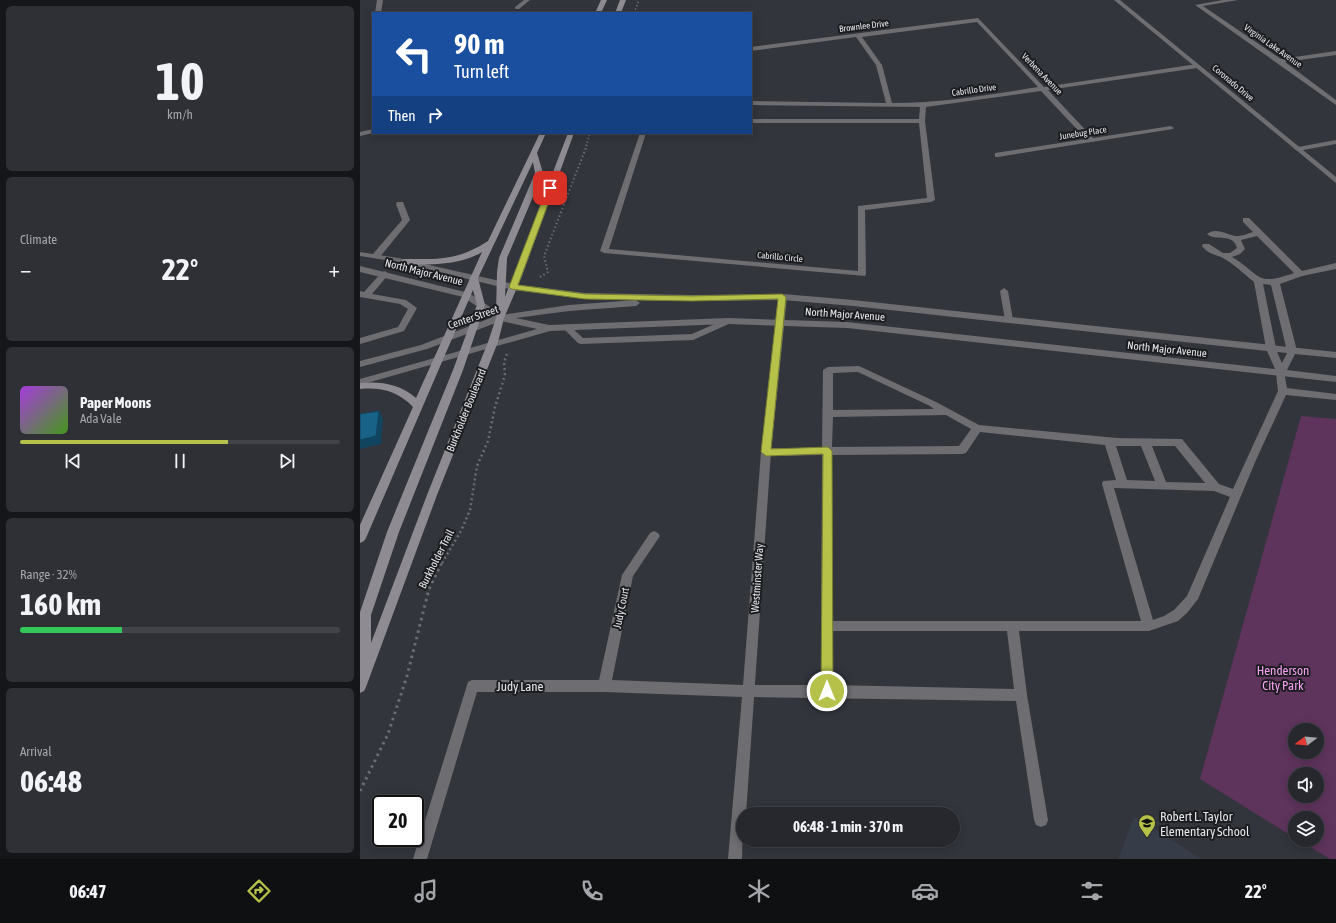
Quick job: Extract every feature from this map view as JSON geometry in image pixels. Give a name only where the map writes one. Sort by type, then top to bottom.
[{"type":"main road","points":[[598,12],[604,0]]},
{"type":"main road","points":[[618,12],[623,0]]},
{"type":"main road","points":[[360,538],[466,295],[543,134]]},
{"type":"main road","name":"Burkholder Boulevard","points":[[360,687],[432,495],[493,342],[500,318],[571,134]]},
{"type":"main road","points":[[500,318],[503,258],[539,173],[534,153]]},
{"type":"main road","points":[[404,262],[458,259],[473,254],[492,240]]},
{"type":"main road","points":[[364,676],[365,614],[393,532],[455,377],[481,304],[474,278]]},
{"type":"main road","points":[[360,386],[371,384],[398,390],[409,396],[418,406]]},
{"type":"street","points":[[378,12],[380,0]]},
{"type":"street","points":[[517,8],[527,0]]},
{"type":"street","name":"Coronado Drive","points":[[1117,0],[1336,181]]},
{"type":"street","name":"Virginia Lake Avenue","points":[[1235,0],[1198,5],[1280,61],[1336,103]]},
{"type":"street","name":"Brownlee Drive","points":[[752,49],[978,20]]},
{"type":"street","name":"Verbena Avenue","points":[[978,20],[1092,141]]},
{"type":"street","points":[[858,36],[879,65],[889,104]]},
{"type":"street","points":[[1280,61],[1336,53]]},
{"type":"street","name":"Cabrillo Drive","points":[[752,103],[922,105],[1044,89],[1197,66]]},
{"type":"street","name":"Cabrillo Circle","points":[[643,134],[604,251],[862,274],[861,208],[931,200],[922,121],[922,105]]},
{"type":"street","points":[[752,121],[922,121]]},
{"type":"street","name":"Junebug Place","points":[[998,155],[1171,128]]},
{"type":"street","points":[[360,134],[372,131]]},
{"type":"street","points":[[1298,149],[1336,142]]},
{"type":"street","points":[[376,256],[406,220],[400,204]]},
{"type":"street","points":[[1246,220],[1300,274]]},
{"type":"street","points":[[1212,234],[1223,234],[1235,239],[1239,243],[1241,249],[1230,256],[1224,256]]},
{"type":"street","points":[[1235,239],[1259,234]]},
{"type":"street","points":[[1206,246],[1211,251],[1234,262],[1258,281],[1275,283],[1300,274],[1336,266]]},
{"type":"street","name":"North Major Avenue","points":[[360,254],[404,262],[513,287],[585,296],[692,298],[782,297],[853,302],[1336,355]]},
{"type":"street","name":"North Major Avenue","points":[[360,269],[466,295],[500,318],[550,328],[728,321],[847,325],[1336,379]]},
{"type":"street","points":[[363,294],[385,274]]},
{"type":"street","points":[[826,626],[1149,626],[1163,623],[1175,617],[1184,610],[1192,599],[1283,391],[1281,373],[1270,348],[1258,281]]},
{"type":"street","points":[[1275,283],[1292,351],[1281,373]]},
{"type":"street","points":[[1004,291],[1009,320]]},
{"type":"street","points":[[360,341],[401,329],[413,308],[403,302],[363,294]]},
{"type":"street","name":"Westminster Way","points":[[735,859],[749,691],[766,452],[782,297]]},
{"type":"street","name":"Center Street","points":[[360,364],[424,347],[500,318],[569,308],[692,298]]},
{"type":"street","points":[[1263,308],[1282,309]]},
{"type":"street","points":[[566,327],[580,341],[588,341],[693,337],[728,321]]},
{"type":"street","points":[[360,382],[493,342],[550,328]]},
{"type":"street","points":[[827,691],[826,626],[828,370],[859,369],[977,428],[1109,441],[1178,442],[1215,486]]},
{"type":"street","points":[[1283,391],[1336,397]]},
{"type":"street","points":[[828,414],[947,412]]},
{"type":"street","points":[[766,452],[962,450],[977,428]]},
{"type":"street","points":[[1109,441],[1123,485]]},
{"type":"street","points":[[1145,442],[1162,485]]},
{"type":"street","points":[[1149,626],[1107,484],[1215,486],[1237,495]]},
{"type":"street","name":"Judy Court","points":[[604,686],[628,575],[654,536]]},
{"type":"street","points":[[1012,626],[1021,695],[1041,820]]},
{"type":"street","name":"Judy Lane","points":[[420,859],[472,686],[604,686],[749,691],[1021,695]]},
{"type":"path","points":[[536,280],[548,272],[544,256],[585,151],[590,134]]},
{"type":"path","name":"Burkholder Trail","points":[[360,791],[388,734],[407,676],[429,589],[443,560],[461,531],[470,510],[477,466],[488,441],[495,408],[506,375],[505,356],[510,351]]},
{"type":"shaded area","name":"Robert L. Taylor Elementary School","points":[[1134,817],[1202,859],[1118,859]]},
{"type":"green space","name":"Henderson City Park","points":[[1301,416],[1336,419],[1336,859],[1330,859],[1310,847],[1324,847],[1324,811],[1288,811],[1288,834],[1200,779]]},
{"type":"building","points":[[379,411],[376,436],[360,440],[360,414]]},
{"type":"place","name":"Robert L. Taylor Elementary School","points":[[1147,838]]},
{"type":"route","points":[[550,188],[513,287],[585,296],[692,298],[782,297],[766,452],[828,451],[826,626],[827,691]]}]
